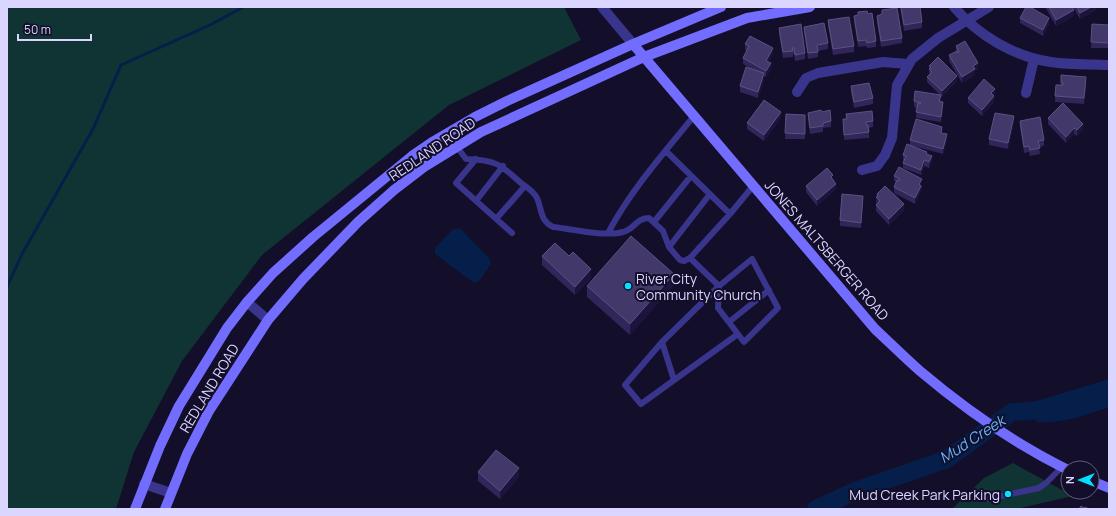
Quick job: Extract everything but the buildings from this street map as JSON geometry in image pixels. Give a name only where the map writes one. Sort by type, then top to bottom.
[{"type":"main road","name":"REDLAND ROAD","points":[[165,509],[187,454],[209,411],[268,320],[303,279],[358,222],[394,190],[424,167],[482,132],[644,57],[747,18],[810,7]]},
{"type":"main road","name":"REDLAND ROAD","points":[[135,509],[160,446],[179,406],[227,328],[247,302],[273,274],[313,237],[412,156],[449,132],[507,101],[716,8]]},
{"type":"main road","name":"JONES MALTSBERGER ROAD","points":[[633,44],[876,329],[920,371],[953,398],[1026,448],[1060,465]]},
{"type":"street","name":"JONES MALTSBERGER ROAD","points":[[602,7],[633,44]]},
{"type":"street","points":[[954,7],[985,35],[1000,44],[1034,59],[1052,62],[1109,66]]},
{"type":"street","points":[[862,170],[877,166],[885,155],[892,138],[897,85],[908,64],[919,52],[989,7]]},
{"type":"street","points":[[1026,93],[1034,59]]},
{"type":"street","points":[[797,92],[806,78],[818,73],[883,62],[908,64]]},
{"type":"street","points":[[247,302],[268,320]]},
{"type":"street","points":[[144,484],[171,493]]},
{"type":"lane","points":[[608,233],[620,210],[694,116]]},
{"type":"lane","points":[[449,132],[457,147],[466,159],[488,160],[503,166],[525,186],[537,198],[541,215],[549,225],[595,233],[622,233],[629,230],[639,220],[649,218],[663,231],[668,247],[680,260],[684,261],[690,258],[753,186]]},
{"type":"lane","points":[[666,150],[730,214]]},
{"type":"lane","points":[[476,159],[456,183],[512,233]]},
{"type":"lane","points":[[476,201],[503,166]]},
{"type":"lane","points":[[654,222],[692,176]]},
{"type":"lane","points":[[496,219],[525,186]]},
{"type":"lane","points":[[668,247],[710,194]]},
{"type":"lane","points":[[690,258],[719,286],[718,308],[729,322],[738,334],[744,342],[778,308],[752,259],[719,286],[662,342],[625,385],[641,404],[738,334]]},
{"type":"lane","points":[[729,322],[769,290]]},
{"type":"lane","points":[[662,342],[674,380]]},
{"type":"lane","points":[[987,499],[1039,488],[1060,472]]},
{"type":"green space","points":[[7,7],[564,7],[581,40],[449,105],[262,255],[182,361],[134,452],[116,509],[7,509]]},
{"type":"green space","points":[[1013,463],[1060,489],[1060,499],[1016,509],[952,509],[984,478]]},
{"type":"water","points":[[460,228],[489,258],[491,264],[479,281],[474,283],[435,254],[435,248],[452,230]]},
{"type":"water","points":[[1109,379],[1109,407],[1092,413],[1055,422],[1037,422],[1028,406],[1033,402]]},
{"type":"waterway","points":[[7,287],[22,254],[93,129],[121,65],[212,24],[243,7]]},
{"type":"waterway","name":"Mud Creek","points":[[816,509],[855,491],[947,459],[1012,412],[1055,409]]},
{"type":"place","name":"River City Community Church","points":[[628,286]]},
{"type":"place","name":"Mud Creek Park Parking","points":[[1008,494]]}]
